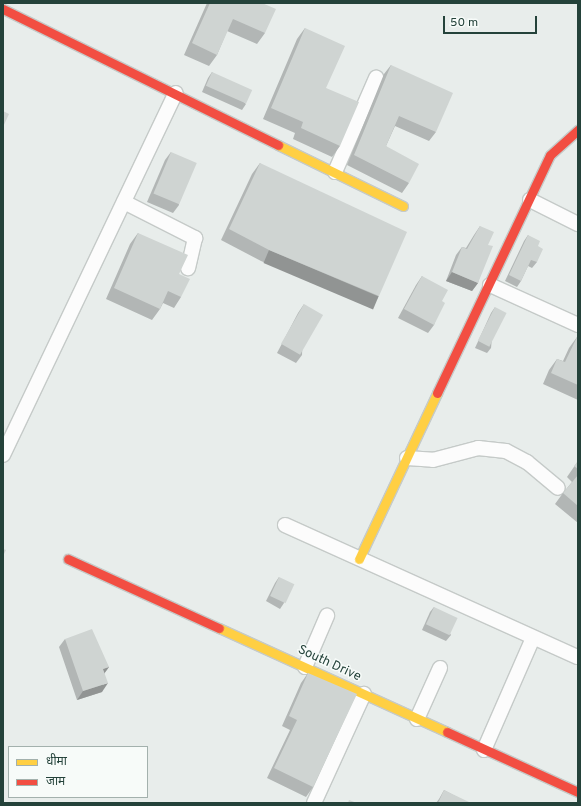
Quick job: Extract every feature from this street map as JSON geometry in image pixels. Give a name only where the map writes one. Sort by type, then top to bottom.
[{"type":"street","points":[[3,9],[403,206]]},
{"type":"street","points":[[335,172],[376,78]]},
{"type":"street","points":[[3,455],[176,93]]},
{"type":"street","points":[[359,559],[490,285],[550,155],[578,130]]},
{"type":"street","points":[[530,200],[578,224]]},
{"type":"street","points":[[124,202],[195,238],[188,268]]},
{"type":"street","points":[[490,285],[578,325]]},
{"type":"street","points":[[407,458],[433,460],[478,448],[506,451],[527,462],[558,488]]},
{"type":"street","points":[[285,525],[578,657]]},
{"type":"street","name":"South Drive","points":[[68,560],[578,792]]},
{"type":"street","points":[[305,667],[327,616]]},
{"type":"street","points":[[484,750],[533,638]]},
{"type":"street","points":[[417,719],[440,668]]},
{"type":"street","points":[[314,803],[364,694]]},
{"type":"building","points":[[210,3],[262,3],[276,9],[265,33],[233,19],[217,55],[192,43]]},
{"type":"building","points":[[305,28],[345,46],[326,88],[359,102],[340,146],[301,128],[303,122],[271,108]]},
{"type":"building","points":[[391,65],[453,93],[436,132],[399,116],[386,146],[419,164],[409,183],[354,155]]},
{"type":"building","points":[[212,72],[252,90],[246,104],[206,86]]},
{"type":"building","points":[[3,111],[9,114],[3,127]]},
{"type":"building","points":[[171,152],[197,163],[179,204],[153,193]]},
{"type":"building","points":[[260,163],[407,232],[379,296],[269,250],[229,229]]},
{"type":"building","points":[[480,226],[494,232],[488,245],[493,246],[478,283],[452,272],[462,247],[467,249]]},
{"type":"building","points":[[138,233],[188,255],[179,274],[190,279],[181,297],[168,291],[160,309],[114,288]]},
{"type":"building","points":[[528,235],[540,241],[538,246],[543,249],[537,262],[531,260],[521,281],[509,275]]},
{"type":"building","points":[[422,276],[448,290],[442,301],[445,303],[434,325],[404,309]]},
{"type":"building","points":[[304,304],[323,315],[300,355],[281,344]]},
{"type":"building","points":[[495,307],[507,313],[489,347],[478,341]]},
{"type":"building","points":[[577,337],[578,385],[551,373],[557,359],[565,362]]},
{"type":"building","points":[[578,461],[578,469],[574,466]]},
{"type":"building","points":[[578,475],[578,506],[563,493]]},
{"type":"building","points":[[3,549],[6,550],[3,556]]},
{"type":"building","points":[[279,577],[294,584],[286,603],[270,596]]},
{"type":"building","points":[[434,607],[458,618],[450,635],[426,624]]},
{"type":"building","points":[[92,629],[109,667],[103,669],[108,683],[83,691],[65,639]]},
{"type":"building","points":[[308,673],[357,694],[313,787],[274,768],[297,720],[289,716]]},
{"type":"building","points":[[444,790],[469,802],[438,803]]},
{"type":"building","points":[[349,800],[357,803],[348,803]]},
{"type":"traffic: slow","points":[[278,145],[403,206]]},
{"type":"traffic: slow","points":[[359,559],[437,393]]},
{"type":"traffic: slow","points":[[219,628],[447,732]]},
{"type":"traffic: jam","points":[[3,9],[278,145]]},
{"type":"traffic: jam","points":[[437,393],[550,155],[578,130]]},
{"type":"traffic: jam","points":[[68,559],[219,628]]},
{"type":"traffic: jam","points":[[447,732],[578,792]]}]
